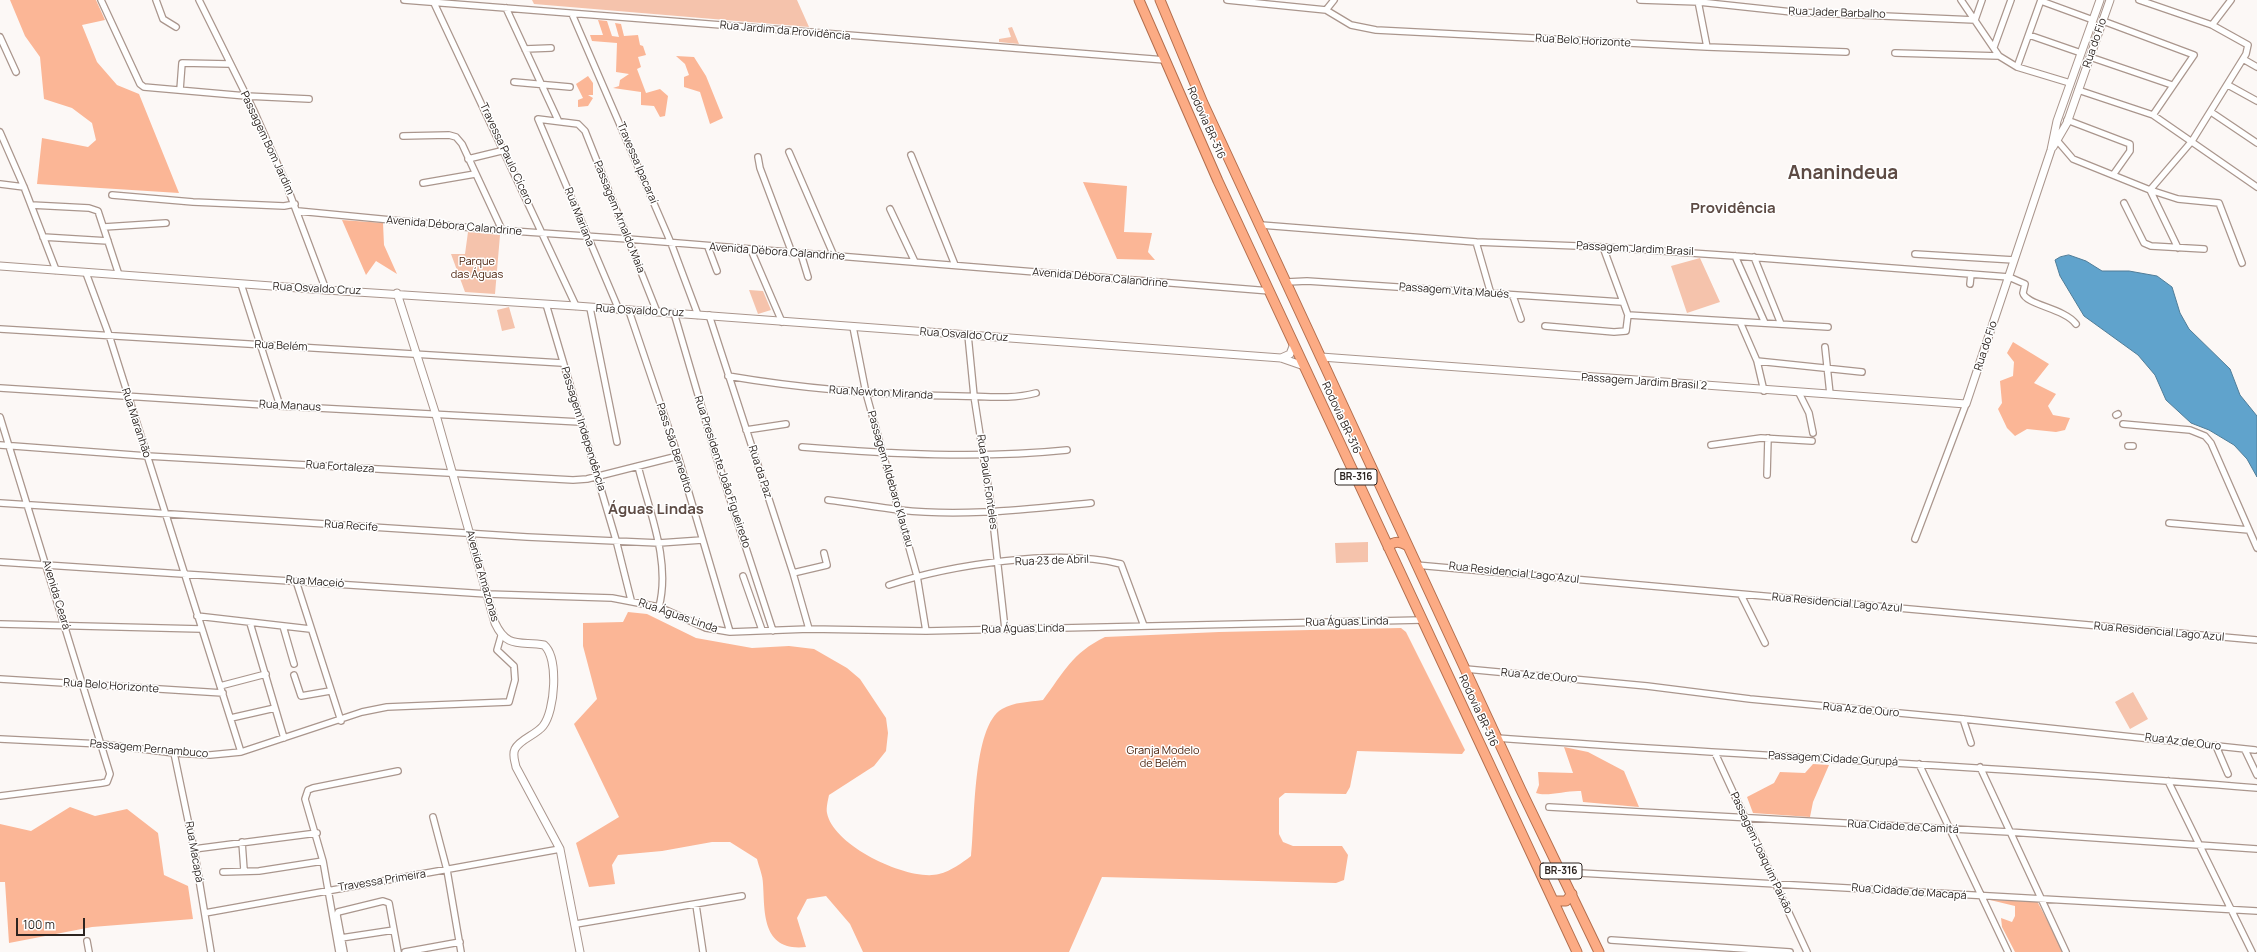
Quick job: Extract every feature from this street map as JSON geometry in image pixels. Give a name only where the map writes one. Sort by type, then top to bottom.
[{"type":"highway","name":"Rodovia BR-316","points":[[1139,0],[1304,366],[1577,952]]},
{"type":"highway","name":"Rodovia BR-316","points":[[1160,0],[1203,103],[1261,225],[1416,565],[1466,669],[1521,790],[1562,872]]},
{"type":"highway","points":[[1378,524],[1385,526],[1391,525],[1395,518]]},
{"type":"highway","points":[[1388,548],[1392,543],[1398,542],[1408,546]]},
{"type":"highway","name":"BR-316","points":[[1562,872],[1599,952]]},
{"type":"highway","points":[[1554,901],[1566,901],[1572,894]]},
{"type":"highway","points":[[1560,915],[1566,907],[1578,905]]},
{"type":"street","points":[[101,0],[140,84],[146,88],[246,96],[309,99]]},
{"type":"street","points":[[156,0],[163,19],[176,27]]},
{"type":"street","name":"Passagem Bom Jardim","points":[[199,0],[246,96],[295,204],[326,290]]},
{"type":"street","name":"Rua Jardim da Providência","points":[[404,0],[1165,60]]},
{"type":"street","points":[[1227,0],[1326,10],[1334,0]]},
{"type":"street","name":"Rua Jader Barbalho","points":[[1640,0],[1698,1],[1792,12],[1975,20]]},
{"type":"street","points":[[1961,0],[1999,56],[2017,67],[2070,83]]},
{"type":"street","points":[[1975,20],[1982,0]]},
{"type":"street","points":[[1994,48],[2011,0]]},
{"type":"street","points":[[2017,67],[2041,0],[2093,20]]},
{"type":"street","name":"Rua do Fio","points":[[2056,139],[2070,83],[2100,0]]},
{"type":"street","name":"Rua do Fio","points":[[1915,539],[1966,404],[2051,150],[2067,120],[2110,0]]},
{"type":"street","points":[[2139,0],[2212,25],[2248,45],[2243,59],[2228,85],[2192,141],[2150,190]]},
{"type":"street","points":[[2212,25],[2231,0]]},
{"type":"street","points":[[1698,1],[1707,47]]},
{"type":"street","name":"Travessa Paulo Cícero","points":[[434,3],[505,150],[576,306]]},
{"type":"street","points":[[506,8],[558,120]]},
{"type":"street","name":"Rua Belo Horizonte","points":[[1326,10],[1351,25],[1376,30],[1707,47],[1846,52]]},
{"type":"street","name":"Travessa Ipacaraí","points":[[572,14],[671,243],[698,315]]},
{"type":"street","points":[[2103,21],[2194,55],[2172,85],[2153,115]]},
{"type":"street","points":[[2029,35],[2081,53]]},
{"type":"street","points":[[0,39],[16,72]]},
{"type":"street","points":[[525,49],[551,48]]},
{"type":"street","points":[[1895,53],[1999,56]]},
{"type":"street","points":[[2090,57],[2172,85]]},
{"type":"street","points":[[2243,59],[2257,67]]},
{"type":"street","points":[[180,90],[180,66],[184,63],[229,64]]},
{"type":"street","points":[[514,82],[541,83],[570,87]]},
{"type":"street","points":[[2228,85],[2257,101]]},
{"type":"street","points":[[2078,90],[2153,115],[2257,186]]},
{"type":"street","points":[[2211,112],[2257,143]]},
{"type":"street","name":"Rua Mariana","points":[[558,120],[538,119],[538,124],[564,179],[586,236],[619,310]]},
{"type":"street","name":"Passagem Arnaldo Maia","points":[[558,120],[578,124],[585,131],[657,312]]},
{"type":"street","points":[[2067,120],[2128,142],[2131,148],[2113,175]]},
{"type":"street","points":[[0,132],[24,187],[56,270]]},
{"type":"street","points":[[403,136],[453,136],[462,144],[502,230]]},
{"type":"street","points":[[2056,139],[2073,159],[2150,190],[2178,199],[2219,203],[2242,263]]},
{"type":"street","points":[[468,159],[505,150]]},
{"type":"street","points":[[789,152],[834,256]]},
{"type":"street","points":[[911,155],[955,265]]},
{"type":"street","points":[[758,157],[760,168],[792,253]]},
{"type":"street","points":[[423,183],[475,174]]},
{"type":"street","points":[[0,184],[24,187]]},
{"type":"street","points":[[2150,190],[2178,248]]},
{"type":"street","points":[[112,195],[193,202],[284,206],[295,204]]},
{"type":"street","points":[[2124,203],[2144,243],[2151,246],[2204,249]]},
{"type":"street","points":[[31,206],[88,208],[98,211],[119,275]]},
{"type":"street","points":[[890,209],[916,262]]},
{"type":"street","name":"Avenida Débora Calandrine","points":[[298,211],[708,247],[955,265],[1270,291]]},
{"type":"street","points":[[104,227],[166,223]]},
{"type":"street","name":"Passagem Jardim Brasil","points":[[1261,225],[1476,242],[1603,247],[1754,257],[2008,277]]},
{"type":"street","points":[[43,237],[108,241]]},
{"type":"street","points":[[1476,242],[1491,294]]},
{"type":"street","points":[[708,247],[717,271]]},
{"type":"street","points":[[1545,326],[1618,333],[1624,333],[1627,329],[1628,315],[1603,247]]},
{"type":"street","points":[[751,250],[782,322]]},
{"type":"street","points":[[802,254],[808,277]]},
{"type":"street","points":[[1915,254],[2014,260]]},
{"type":"street","points":[[1735,256],[1765,323]]},
{"type":"street","points":[[1754,257],[1781,324]]},
{"type":"street","name":"Rua Osvaldo Cruz","points":[[0,266],[326,290],[576,306],[629,311],[709,315],[852,328],[1281,358],[1304,366]]},
{"type":"street","name":"Rua Maranhão","points":[[86,273],[109,335],[241,752]]},
{"type":"street","points":[[1970,284],[1971,274]]},
{"type":"street","points":[[2008,277],[2025,284],[2023,293],[2028,300],[2060,311],[2076,324]]},
{"type":"street","points":[[1257,290],[1265,281]]},
{"type":"street","name":"Passagem Vita Maués","points":[[1287,282],[1307,281],[1614,303],[1622,302]]},
{"type":"street","points":[[241,284],[280,406]]},
{"type":"street","name":"Avenida Amazonas","points":[[397,294],[436,415],[451,474],[470,534],[495,623],[502,636],[510,642],[544,645],[551,653],[553,661],[552,698],[549,716],[535,734],[518,745],[513,752],[516,767],[560,849]]},
{"type":"street","points":[[1513,296],[1521,319]]},
{"type":"street","name":"Passagem Independência","points":[[546,304],[562,363],[598,477],[631,600]]},
{"type":"street","points":[[590,308],[617,442]]},
{"type":"street","name":"Pass São Benedito","points":[[629,311],[678,456],[730,632]]},
{"type":"street","name":"Rua Presidente João Figueiredo","points":[[674,313],[716,456],[774,630]]},
{"type":"street","name":"Rua da Paz","points":[[709,315],[793,573],[809,629]]},
{"type":"street","points":[[1628,315],[1828,327]]},
{"type":"street","points":[[1740,322],[1757,361],[1764,391]]},
{"type":"street","name":"Passagem Aldebaro Klautau","points":[[852,328],[866,393],[917,576],[926,631]]},
{"type":"street","name":"Rua Belém","points":[[0,329],[562,363]]},
{"type":"street","name":"Rua Paulo Fonteles","points":[[968,335],[974,396],[992,512],[1005,629]]},
{"type":"street","points":[[1281,358],[1290,354],[1294,344]]},
{"type":"street","points":[[1826,347],[1830,394]]},
{"type":"street","name":"Passagem Jardim Brasil 2","points":[[1322,357],[1764,391],[1830,394],[1966,404]]},
{"type":"street","points":[[1757,361],[1862,372]]},
{"type":"street","name":"Rua Newton Miranda","points":[[728,376],[813,389],[866,393],[1012,397],[1036,393]]},
{"type":"street","name":"Rua Manaus","points":[[0,388],[280,406],[580,422]]},
{"type":"street","points":[[1799,393],[1809,413],[1813,433]]},
{"type":"street","name":"Avenida Ceará","points":[[0,417],[110,774],[107,782],[0,796]]},
{"type":"street","points":[[746,430],[786,424]]},
{"type":"street","points":[[2123,424],[2190,430],[2205,436],[2211,443],[2234,500],[2257,548]]},
{"type":"street","points":[[1711,445],[1746,439],[1768,438],[1812,441]]},
{"type":"street","points":[[1767,475],[1768,438]]},
{"type":"street","name":"Rua Fortaleza","points":[[0,445],[147,456],[573,480],[598,477],[678,456]]},
{"type":"street","points":[[802,447],[882,452],[983,454],[1027,454],[1067,450]]},
{"type":"street","points":[[638,466],[659,543],[663,583],[659,607]]},
{"type":"street","points":[[828,500],[899,510],[992,512],[1091,503]]},
{"type":"street","name":"Rua Recife","points":[[0,503],[470,534],[659,543],[702,540]]},
{"type":"street","points":[[2170,523],[2249,530]]},
{"type":"street","points":[[793,573],[827,565],[824,553]]},
{"type":"street","name":"Rua 23 de Abril","points":[[888,585],[944,570],[998,563],[1065,558],[1104,560],[1121,564],[1144,626]]},
{"type":"street","name":"Rua Maceió","points":[[0,562],[487,594],[631,600]]},
{"type":"street","name":"Rua Residencial Lago Azul","points":[[1416,565],[2257,640]]},
{"type":"street","points":[[744,576],[762,630]]},
{"type":"street","points":[[296,581],[310,629],[341,721]]},
{"type":"street","points":[[1741,595],[1765,643]]},
{"type":"street","name":"Rua Águas Linda","points":[[631,600],[659,607],[706,628],[730,632],[751,633],[762,630],[809,629],[926,631],[1422,620]]},
{"type":"street","points":[[197,616],[310,629]]},
{"type":"street","points":[[250,623],[284,738]]},
{"type":"street","points":[[0,624],[201,628]]},
{"type":"street","points":[[283,626],[294,664]]},
{"type":"street","name":"Passagem Pernambuco","points":[[0,739],[101,744],[174,753],[210,755],[241,752],[341,721],[362,712],[387,707],[509,702],[515,680],[514,666],[497,650],[502,636]]},
{"type":"street","name":"Rua Az de Ouro","points":[[1466,669],[2255,750]]},
{"type":"street","points":[[220,686],[266,674]]},
{"type":"street","points":[[294,675],[301,696],[330,691]]},
{"type":"street","name":"Rua Belo Horizonte","points":[[0,679],[222,693]]},
{"type":"street","points":[[231,718],[275,708]]},
{"type":"street","points":[[1963,719],[1971,743]]},
{"type":"street","name":"Passagem Cidade Gurupá","points":[[1498,738],[1715,753],[1980,767],[2257,788]]},
{"type":"street","points":[[2216,746],[2228,774]]},
{"type":"street","points":[[2245,750],[2257,775]]},
{"type":"street","name":"Rua Macapá","points":[[174,753],[194,849],[211,952]]},
{"type":"street","name":"Passagem Joaquim Paixão","points":[[1715,753],[1807,952]]},
{"type":"street","points":[[1919,764],[2008,952]]},
{"type":"street","points":[[1980,767],[2066,952]]},
{"type":"street","points":[[339,952],[317,833],[305,799],[308,790],[313,788],[398,771]]},
{"type":"street","points":[[2168,781],[2252,952]]},
{"type":"street","name":"Rua Cidade de Camitá","points":[[1549,807],[1745,819],[2009,832],[2257,848]]},
{"type":"street","points":[[433,817],[447,870],[461,952]]},
{"type":"street","points":[[194,849],[317,833]]},
{"type":"street","points":[[242,842],[244,870]]},
{"type":"street","points":[[560,849],[576,924],[580,952]]},
{"type":"street","name":"Travessa Primeira","points":[[205,913],[560,849]]},
{"type":"street","points":[[222,872],[244,870],[259,871],[323,861]]},
{"type":"street","name":"Rua Cidade de Macapá","points":[[1562,872],[2231,911],[2257,911]]},
{"type":"street","points":[[576,924],[696,905],[742,896]]},
{"type":"street","points":[[344,952],[337,915],[340,910],[383,901],[388,903],[398,952]]},
{"type":"street","points":[[696,905],[703,952]]},
{"type":"street","points":[[341,938],[394,930]]},
{"type":"street","points":[[1612,940],[1790,952]]},
{"type":"street","points":[[87,941],[89,952]]},
{"type":"street","points":[[405,952],[460,942]]},
{"type":"green space","points":[[10,0],[96,0],[105,20],[82,25],[97,62],[117,85],[139,94],[179,193],[37,184],[42,138],[88,147],[96,140],[92,123],[72,108],[44,99],[40,57],[25,36]]},
{"type":"green space","points":[[532,0],[797,0],[809,27],[534,4]]},
{"type":"green space","points":[[598,20],[607,21],[612,36],[619,37],[615,23],[621,24],[624,36],[638,35],[640,45],[643,46],[646,55],[638,57],[641,67],[637,69],[646,93],[660,89],[668,96],[665,116],[660,117],[654,106],[641,105],[641,92],[613,88],[619,86],[620,80],[629,74],[616,72],[617,43],[592,41],[590,35],[603,35]]},
{"type":"green space","points":[[1012,27],[1019,44],[999,42],[999,39],[1011,37],[1008,28]]},
{"type":"green space","points":[[676,56],[694,57],[706,76],[723,118],[710,124],[700,92],[684,87],[684,77],[689,75],[685,64]]},
{"type":"green space","points":[[588,76],[593,83],[593,95],[588,95],[593,98],[588,106],[578,107],[578,100],[583,98],[576,84]]},
{"type":"green space","points":[[1083,182],[1127,186],[1124,232],[1152,233],[1148,252],[1155,260],[1117,259]]},
{"type":"green space","points":[[342,220],[383,223],[384,245],[397,274],[376,261],[366,275]]},
{"type":"green space","name":"Parque das Águas","points":[[468,232],[500,235],[495,294],[465,292],[451,254],[465,254]]},
{"type":"green space","points":[[1700,258],[1720,302],[1687,313],[1671,266]]},
{"type":"green space","points":[[749,290],[763,291],[771,310],[758,314]]},
{"type":"green space","points":[[509,307],[515,328],[502,331],[497,310]]},
{"type":"green space","points":[[2013,342],[2049,364],[2034,383],[2056,394],[2048,406],[2053,415],[2070,418],[2065,430],[2056,432],[2027,429],[2015,436],[2007,428],[1998,409],[2002,403],[2000,381],[2013,376],[2014,362],[2007,353]]},
{"type":"green space","points":[[1368,542],[1368,562],[1336,563],[1335,543]]},
{"type":"green space","name":"Granja Modelo de Belém","points":[[628,612],[647,614],[696,638],[752,648],[789,646],[814,649],[847,668],[860,679],[886,718],[888,733],[886,751],[874,766],[829,795],[827,813],[832,825],[843,838],[857,849],[892,867],[926,875],[943,873],[952,869],[971,856],[980,755],[985,735],[992,719],[1002,709],[1012,705],[1043,700],[1076,657],[1094,643],[1105,637],[1219,632],[1401,628],[1406,632],[1465,750],[1462,754],[1357,751],[1350,787],[1346,794],[1285,793],[1279,798],[1279,834],[1283,842],[1293,846],[1342,846],[1348,855],[1344,880],[1336,883],[1102,877],[1069,952],[863,952],[850,924],[826,896],[807,899],[797,918],[806,947],[791,947],[781,943],[773,936],[768,928],[764,906],[762,878],[757,859],[730,842],[712,842],[662,851],[618,855],[612,865],[615,884],[589,887],[576,843],[619,817],[574,724],[597,699],[583,646],[583,623],[623,622]]},
{"type":"green space","points":[[2133,692],[2148,719],[2130,729],[2115,702]]},
{"type":"green space","points":[[1564,747],[1588,752],[1624,771],[1639,807],[1583,802],[1581,791],[1546,794],[1536,793],[1539,785],[1538,772],[1573,773]]},
{"type":"green space","points":[[1813,764],[1829,765],[1813,802],[1810,817],[1753,813],[1747,797],[1774,783],[1780,772],[1805,773]]},
{"type":"green space","points":[[70,807],[95,816],[127,809],[158,833],[164,875],[188,886],[193,919],[92,927],[9,943],[5,882],[0,882],[0,824],[31,831]]},
{"type":"green space","points":[[1990,900],[2037,901],[2064,952],[2015,952],[2002,927],[2001,918],[2012,922],[2015,916],[2015,906]]},
{"type":"water","points":[[2069,255],[2086,261],[2102,271],[2129,271],[2157,276],[2172,287],[2180,313],[2189,329],[2230,369],[2240,395],[2257,416],[2257,477],[2247,459],[2234,445],[2209,430],[2191,423],[2166,400],[2155,375],[2138,355],[2084,316],[2060,276],[2055,260]]},
{"type":"district","name":"Ananindeua","points":[[1843,174]]},
{"type":"district","name":"Providência","points":[[1733,209]]},
{"type":"district","name":"Águas Lindas","points":[[656,510]]}]
